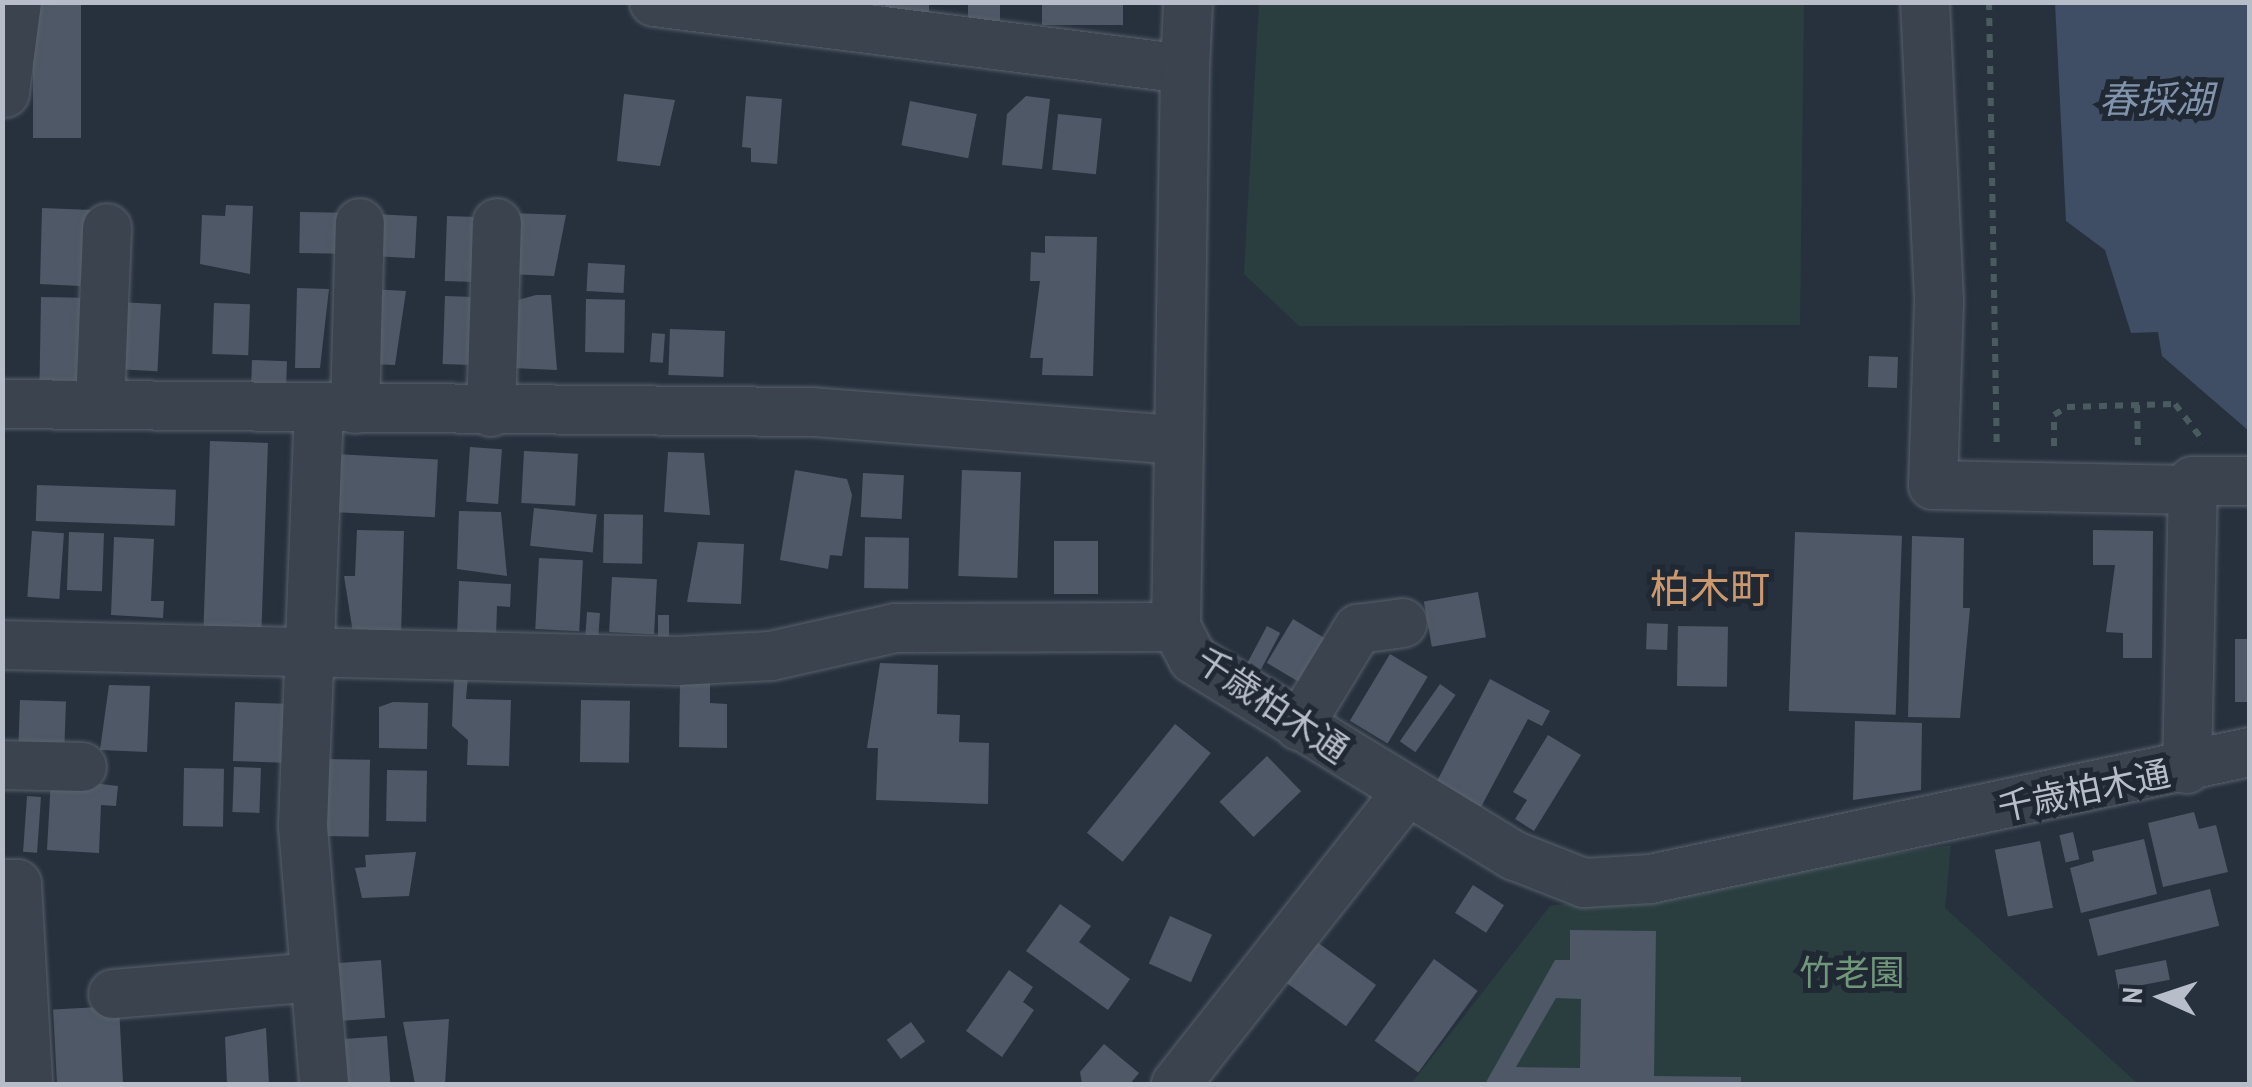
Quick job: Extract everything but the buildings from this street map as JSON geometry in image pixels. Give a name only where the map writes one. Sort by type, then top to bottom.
[{"type":"street","points":[[5,93],[17,2]]},
{"type":"street","points":[[654,2],[1185,69]]},
{"type":"street","name":"千歳柏木通","points":[[1188,2],[1174,440],[1176,628],[1194,659],[1406,793],[1584,883],[1800,854],[2250,752]]},
{"type":"street","points":[[1924,2],[1939,303],[1934,485],[2200,464]]},
{"type":"street","points":[[324,1084],[304,827],[308,648],[360,223]]},
{"type":"street","points":[[491,412],[497,223]]},
{"type":"street","points":[[100,406],[107,228]]},
{"type":"street","points":[[2,404],[491,412],[812,412],[1174,440]]},
{"type":"street","points":[[2200,464],[2193,481],[2250,481]]},
{"type":"street","points":[[2187,769],[2200,464]]},
{"type":"street","points":[[1299,726],[1358,629],[1403,622]]},
{"type":"street","points":[[2,645],[308,648],[677,661],[771,656],[895,628],[1176,628]]},
{"type":"street","points":[[2,765],[82,767]]},
{"type":"street","points":[[1176,1084],[1406,793]]},
{"type":"street","points":[[2,884],[17,884],[28,1081]]},
{"type":"street","points":[[113,994],[316,977]]},
{"type":"path","points":[[1990,2],[1997,450],[2016,450]]},
{"type":"path","points":[[2054,450],[2054,415],[2068,407],[2174,404],[2205,444]]},
{"type":"path","points":[[2137,405],[2138,450]]},
{"type":"path","points":[[2035,450],[2070,450]]},
{"type":"path","points":[[2121,450],[2156,450]]},
{"type":"green space","points":[[1259,3],[1804,3],[1800,325],[1299,326],[1244,274]]},
{"type":"green space","name":"竹老園","points":[[1951,845],[1945,908],[2138,1084],[1411,1084],[1550,906]]},
{"type":"water","name":"春採湖","points":[[2055,3],[2249,3],[2249,431],[2162,356],[2158,332],[2131,333],[2105,250],[2066,221]]},
{"type":"district","name":"柏木町","points":[[1710,589]]}]
